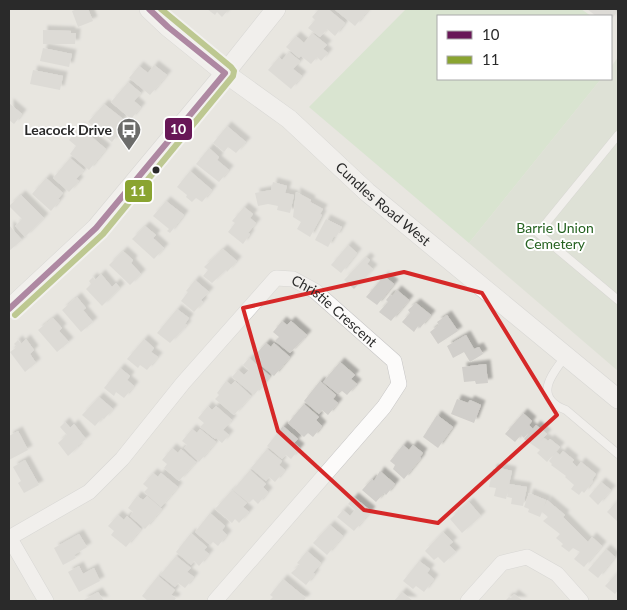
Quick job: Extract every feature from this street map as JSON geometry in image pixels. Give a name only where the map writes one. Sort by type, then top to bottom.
[{"type":"street","name":"Cundles Road West","points":[[149,9],[168,27],[225,73],[289,120],[367,192],[618,399]]},
{"type":"street","points":[[9,309],[96,228],[276,9]]},
{"type":"street","name":"Christie Crescent","points":[[9,537],[89,492],[122,459],[183,383],[276,278],[293,279],[315,291],[394,361],[399,384],[384,407],[215,601]]},
{"type":"street","points":[[9,537],[46,601]]},
{"type":"street","points":[[468,601],[502,563],[527,557],[557,574],[580,601]]},
{"type":"lane","points":[[618,135],[538,232],[618,300]]},
{"type":"lane","points":[[566,356],[548,381],[549,396],[553,402],[566,410],[618,454]]},
{"type":"highlighted area","points":[[404,272],[482,293],[557,415],[438,523],[364,510],[278,431],[243,308]]},
{"type":"green space","points":[[406,9],[581,9],[590,15],[437,15],[437,80],[600,80],[469,243],[309,107]]},
{"type":"green space","name":"Barrie Union Cemetery","points":[[618,57],[618,371],[469,243],[600,80],[612,80],[612,66]]},
{"type":"building","points":[[88,9],[93,21],[78,27],[72,11]]},
{"type":"building","points":[[207,9],[229,9],[222,17],[217,12],[215,15]]},
{"type":"building","points":[[319,9],[328,9],[345,23],[335,36],[327,29],[320,37],[308,28],[315,20],[312,17]]},
{"type":"building","points":[[334,9],[369,9],[355,26]]},
{"type":"building","points":[[587,9],[613,9],[617,12],[612,19],[612,15],[595,15]]},
{"type":"building","points":[[43,30],[71,31],[71,33],[76,33],[75,44],[43,44]]},
{"type":"building","points":[[312,33],[327,45],[323,49],[328,53],[321,61],[317,57],[311,64],[301,56],[299,58],[286,47],[296,36],[304,43]]},
{"type":"building","points":[[43,48],[72,54],[69,67],[40,61]]},
{"type":"building","points":[[289,52],[300,61],[293,69],[302,76],[291,89],[268,70],[279,57],[282,60]]},
{"type":"building","points":[[154,65],[167,75],[150,95],[129,78],[139,66],[148,73]]},
{"type":"building","points":[[33,70],[63,76],[60,90],[30,84]]},
{"type":"building","points":[[128,82],[141,93],[134,101],[141,107],[131,119],[111,102]]},
{"type":"building","points":[[9,103],[22,114],[14,124],[9,120]]},
{"type":"building","points":[[104,104],[123,119],[117,127],[121,130],[112,142],[88,122]]},
{"type":"building","points":[[227,126],[246,142],[236,153],[228,147],[224,152],[213,143]]},
{"type":"building","points":[[80,127],[106,149],[89,170],[70,154],[76,146],[69,140]]},
{"type":"building","points":[[209,148],[219,157],[217,160],[229,170],[219,182],[196,164]]},
{"type":"building","points":[[70,158],[84,170],[76,179],[79,181],[69,192],[53,178]]},
{"type":"building","points":[[190,171],[212,190],[202,202],[196,198],[192,202],[177,187]]},
{"type":"building","points":[[46,178],[63,193],[51,211],[32,194]]},
{"type":"building","points":[[273,182],[287,186],[285,193],[294,195],[290,213],[277,210],[278,206],[268,204],[258,206],[255,193],[271,190]]},
{"type":"building","points":[[296,192],[323,209],[320,214],[322,215],[310,237],[297,229],[301,222],[293,217]]},
{"type":"building","points":[[21,195],[44,218],[25,237],[15,226],[22,219],[9,206]]},
{"type":"building","points":[[166,201],[184,215],[170,233],[167,231],[169,229],[153,216]]},
{"type":"building","points":[[244,207],[253,214],[250,218],[256,223],[248,233],[250,234],[243,244],[228,232],[235,223],[232,221]]},
{"type":"building","points":[[326,219],[342,227],[328,247],[315,240]]},
{"type":"building","points":[[9,225],[22,240],[9,251]]},
{"type":"building","points":[[145,226],[156,235],[153,238],[164,248],[154,259],[132,239]]},
{"type":"building","points":[[348,245],[357,253],[341,273],[331,265]]},
{"type":"building","points":[[223,249],[237,261],[227,272],[226,270],[212,283],[203,276],[208,270],[204,267]]},
{"type":"building","points":[[123,251],[133,260],[131,263],[141,274],[130,285],[109,265]]},
{"type":"building","points":[[366,257],[370,260],[367,264],[373,269],[354,289],[344,280]]},
{"type":"building","points":[[101,274],[112,287],[116,283],[120,288],[102,306],[86,289],[91,284],[89,281],[93,277],[95,280]]},
{"type":"building","points":[[384,276],[394,284],[377,305],[366,297]]},
{"type":"building","points":[[195,280],[209,292],[201,300],[203,302],[194,312],[181,301]]},
{"type":"building","points":[[397,290],[409,300],[391,321],[379,312],[388,302],[386,300],[390,295],[392,296]]},
{"type":"building","points":[[77,297],[86,308],[83,310],[93,322],[81,332],[62,310]]},
{"type":"building","points":[[416,303],[431,315],[414,332],[402,322],[410,313],[408,310]]},
{"type":"building","points":[[177,309],[189,318],[185,324],[187,325],[170,343],[157,333]]},
{"type":"building","points":[[447,315],[458,331],[438,344],[430,332],[439,325],[437,322]]},
{"type":"building","points":[[53,318],[62,328],[59,331],[69,342],[57,352],[38,330]]},
{"type":"building","points":[[282,321],[287,325],[291,321],[307,335],[290,353],[275,341],[279,337],[273,332]]},
{"type":"building","points":[[466,335],[474,349],[479,347],[483,354],[470,362],[464,352],[453,358],[447,346]]},
{"type":"building","points":[[26,339],[34,350],[30,354],[36,363],[25,372],[10,352],[17,347],[14,344],[18,340],[21,344]]},
{"type":"building","points":[[144,339],[154,348],[151,352],[158,357],[147,370],[140,365],[138,368],[127,359]]},
{"type":"building","points":[[266,343],[271,347],[274,343],[290,357],[274,376],[258,363],[261,359],[256,354]]},
{"type":"building","points":[[249,358],[270,376],[254,395],[232,377],[238,370],[244,375],[249,370],[243,365]]},
{"type":"building","points":[[340,362],[355,375],[351,379],[357,384],[347,395],[342,391],[338,394],[323,382]]},
{"type":"building","points":[[486,364],[488,383],[464,382],[462,367]]},
{"type":"building","points":[[120,368],[130,376],[127,380],[134,386],[124,398],[116,392],[114,396],[104,388]]},
{"type":"building","points":[[226,381],[231,385],[235,381],[251,396],[234,415],[215,399]]},
{"type":"building","points":[[320,381],[336,395],[333,399],[338,403],[328,415],[322,410],[319,414],[304,401]]},
{"type":"building","points":[[99,397],[113,409],[95,426],[82,415]]},
{"type":"building","points":[[457,399],[468,403],[470,400],[481,405],[474,423],[451,414]]},
{"type":"building","points":[[304,404],[319,417],[316,420],[322,426],[313,437],[308,433],[304,437],[288,423]]},
{"type":"building","points":[[208,406],[212,410],[216,406],[232,420],[223,430],[229,435],[222,443],[200,427],[204,423],[198,418]]},
{"type":"building","points":[[523,413],[532,421],[529,425],[533,429],[536,425],[547,434],[540,441],[544,438],[548,441],[550,439],[560,447],[547,462],[537,453],[540,450],[524,439],[531,430],[524,438],[521,435],[515,442],[505,434]]},
{"type":"building","points":[[437,415],[453,427],[438,448],[423,437]]},
{"type":"building","points":[[65,422],[70,428],[74,424],[86,439],[68,456],[58,443],[67,435],[60,427]]},
{"type":"building","points":[[283,426],[298,439],[294,443],[300,448],[291,459],[286,455],[282,459],[267,446]]},
{"type":"building","points":[[192,429],[197,433],[200,429],[216,442],[199,462],[184,448],[187,445],[182,441]]},
{"type":"building","points":[[18,431],[28,450],[9,460],[9,436]]},
{"type":"building","points":[[403,445],[409,450],[413,445],[423,453],[404,479],[393,469],[395,465],[390,461]]},
{"type":"building","points":[[172,448],[178,453],[181,449],[196,462],[179,481],[164,468],[167,464],[162,460]]},
{"type":"building","points":[[267,449],[282,461],[279,465],[285,470],[275,482],[269,477],[266,481],[251,468]]},
{"type":"building","points":[[563,451],[574,460],[572,462],[577,467],[581,462],[596,474],[584,493],[582,491],[579,495],[571,489],[574,485],[566,476],[551,465],[549,461],[556,452],[560,455]]},
{"type":"building","points":[[25,460],[39,485],[24,493],[18,483],[21,481],[13,467]]},
{"type":"building","points":[[500,468],[512,471],[509,484],[527,487],[523,506],[511,504],[512,498],[507,497],[509,487],[506,499],[494,496],[496,488],[489,487],[493,469],[500,470]]},
{"type":"building","points":[[250,470],[266,484],[263,487],[268,492],[258,504],[253,499],[249,503],[233,490]]},
{"type":"building","points":[[380,471],[395,484],[386,495],[384,493],[376,502],[362,490],[372,479],[374,481]]},
{"type":"building","points":[[153,473],[158,477],[161,473],[178,487],[161,507],[144,492],[148,488],[143,484]]},
{"type":"building","points":[[601,482],[611,490],[598,505],[589,496]]},
{"type":"building","points":[[232,490],[247,503],[243,507],[249,512],[239,523],[235,519],[232,523],[215,509]]},
{"type":"building","points":[[529,493],[546,500],[544,507],[547,500],[565,515],[563,517],[588,542],[592,537],[602,546],[584,567],[574,559],[580,552],[573,548],[569,552],[561,546],[563,544],[556,538],[560,534],[543,521],[548,517],[542,512],[540,517],[528,512],[529,509],[524,507]]},
{"type":"building","points":[[137,496],[143,500],[147,496],[162,509],[145,529],[130,516],[133,512],[128,508]]},
{"type":"building","points":[[354,497],[371,511],[354,531],[337,517],[343,510],[350,516],[355,510],[348,504]]},
{"type":"building","points":[[618,500],[618,520],[617,521],[607,512]]},
{"type":"building","points":[[469,502],[481,516],[462,533],[450,519]]},
{"type":"building","points":[[210,513],[225,526],[222,530],[227,535],[218,546],[213,542],[210,545],[195,532]]},
{"type":"building","points":[[118,515],[124,520],[127,516],[141,529],[126,547],[111,535],[114,531],[108,526]]},
{"type":"building","points":[[330,525],[343,536],[327,555],[313,543]]},
{"type":"building","points":[[443,532],[453,542],[449,545],[456,552],[444,563],[438,557],[434,560],[425,551]]},
{"type":"building","points":[[191,533],[207,547],[204,550],[209,554],[199,566],[194,561],[191,565],[176,552]]},
{"type":"building","points":[[79,534],[87,547],[74,555],[76,558],[63,565],[54,548]]},
{"type":"building","points":[[606,549],[615,557],[598,578],[588,570]]},
{"type":"building","points":[[307,551],[321,563],[306,585],[291,573],[300,565],[297,563]]},
{"type":"building","points":[[176,556],[191,568],[187,572],[194,577],[185,588],[178,583],[175,587],[160,575]]},
{"type":"building","points":[[419,561],[430,569],[427,573],[434,579],[424,592],[416,586],[413,589],[403,581]]},
{"type":"building","points":[[79,566],[83,574],[94,568],[100,581],[79,592],[68,572]]},
{"type":"building","points":[[618,572],[618,590],[615,594],[605,586]]},
{"type":"building","points":[[158,576],[175,590],[171,595],[176,598],[174,601],[148,601],[142,596]]},
{"type":"building","points":[[283,579],[306,598],[303,601],[269,601],[273,597],[270,595]]},
{"type":"building","points":[[98,592],[104,601],[82,601]]},
{"type":"building","points":[[402,592],[413,601],[394,601]]},
{"type":"building","points":[[514,594],[523,601],[505,601],[509,597],[511,598]]},
{"type":"transit line","name":"10","points":[[9,309],[96,228],[225,73],[168,27],[149,9]]},
{"type":"transit line","name":"11","points":[[15,315],[103,234],[233,76],[234,71],[231,67],[161,9]]},
{"type":"place","name":"Leacock Drive","points":[[129,151]]}]
